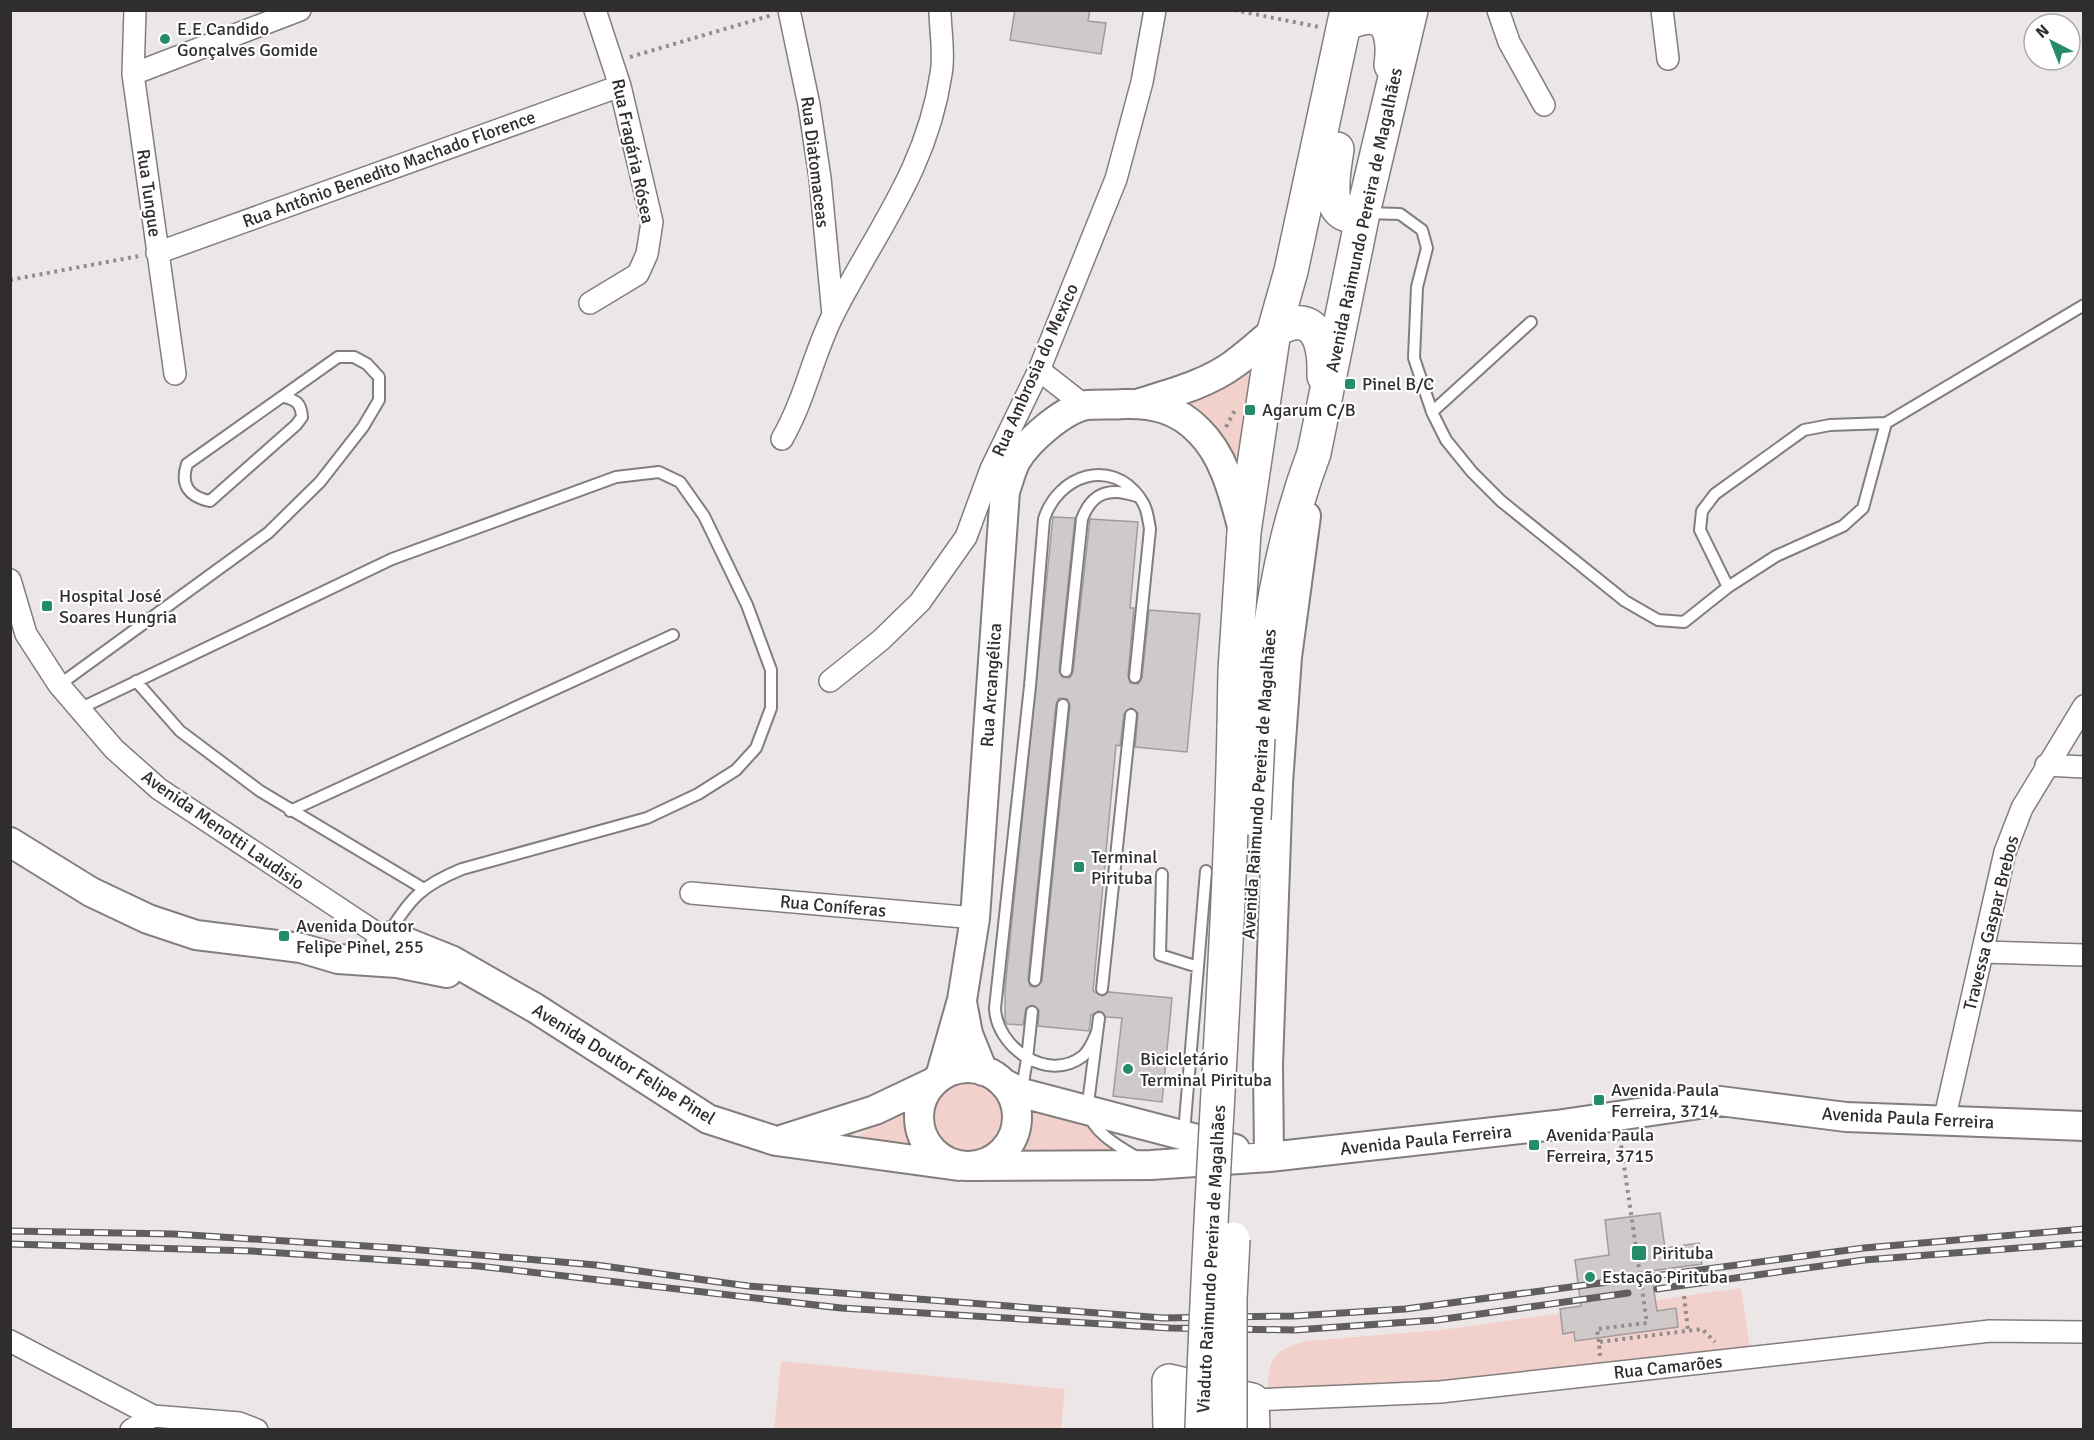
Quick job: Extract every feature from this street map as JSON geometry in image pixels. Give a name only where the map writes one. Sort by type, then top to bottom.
[{"type":"main road","name":"Avenida Raimundo Pereira de Magalhães","points":[[1230,1430],[1230,1299],[1246,733],[1266,645],[1278,576],[1300,489],[1314,453],[1363,213],[1411,10]]},
{"type":"main road","points":[[1344,22],[1369,16],[1383,20],[1389,26],[1394,48],[1388,109]]},
{"type":"main road","name":"Avenida Raimundo Pereira de Magalhães","points":[[1246,733],[1235,671],[1244,532],[1274,331],[1291,272],[1336,72],[1344,22]]},
{"type":"main road","points":[[1336,72],[1344,87],[1346,99],[1331,189],[1336,204],[1344,213],[1354,216],[1363,213]]},
{"type":"main road","points":[[1136,404],[1193,385],[1215,375],[1233,365],[1274,331],[1290,321],[1305,323],[1319,337],[1325,355],[1323,413]]},
{"type":"main road","points":[[1085,406],[1153,405],[1170,410],[1193,425],[1210,445],[1225,472],[1244,532]]},
{"type":"main road","name":"Rua Arcangélica","points":[[937,1080],[962,1000],[975,918],[1005,491],[1016,461],[1034,438],[1053,422],[1085,406]]},
{"type":"main road","points":[[776,1141],[875,1110],[955,1070],[1006,1092],[1269,1157],[1269,1065],[1278,783],[1287,657],[1314,453]]},
{"type":"main road","name":"Viaduto Raimundo Pereira de Magalhães","points":[[1202,1430],[1206,1307],[1219,1092],[1246,733]]},
{"type":"main road","name":"Avenida Doutor Felipe Pinel","points":[[10,842],[91,892],[148,919],[196,935],[302,948],[389,947],[454,975],[476,975],[535,1008],[708,1119],[776,1141],[966,1166],[1151,1165],[1269,1157]]},
{"type":"main road","name":"Rua Arcangélica","points":[[962,1000],[968,1034],[1006,1092]]},
{"type":"main road","points":[[937,1080],[923,1099],[920,1128],[934,1153],[966,1166],[987,1163],[1004,1150],[1014,1133],[1006,1092]]},
{"type":"main road","name":"Avenida Paula Ferreira","points":[[1269,1157],[1556,1125],[1720,1101],[1846,1117],[2084,1126]]},
{"type":"main road","points":[[1170,1430],[1169,1381],[1252,1415]]},
{"type":"street","name":"Rua Tungue","points":[[135,10],[133,74],[175,374]]},
{"type":"street","points":[[133,74],[300,10]]},
{"type":"street","name":"Rua Fragária Rósea","points":[[590,303],[638,274],[647,254],[652,222],[620,86],[595,10]]},
{"type":"street","name":"Rua Diatomaceas","points":[[789,10],[809,105],[820,178],[833,315]]},
{"type":"street","points":[[782,439],[799,410],[833,315],[907,185],[929,127],[942,72],[940,10]]},
{"type":"street","name":"Rua Ambrosia do Mexico","points":[[830,681],[880,640],[920,602],[966,537],[991,469],[1039,370],[1116,179],[1142,82],[1155,10]]},
{"type":"street","points":[[1498,10],[1509,42],[1544,105]]},
{"type":"street","points":[[1662,10],[1668,59]]},
{"type":"street","name":"Rua Antônio Benedito Machado Florence","points":[[157,253],[620,86]]},
{"type":"street","points":[[1039,370],[1085,406]]},
{"type":"street","points":[[966,537],[1004,515]]},
{"type":"street","name":"Avenida Menotti Laudisio","points":[[10,580],[26,634],[59,686],[114,749],[159,789],[389,947]]},
{"type":"street","name":"Travessa Gaspar Brebos","points":[[1944,1121],[2005,852],[2022,808],[2046,765],[2084,706]]},
{"type":"street","points":[[2046,765],[2084,767]]},
{"type":"street","name":"Rua Coníferas","points":[[691,893],[975,918]]},
{"type":"street","points":[[1983,952],[2084,955]]},
{"type":"street","name":"Rua Camarões","points":[[1252,1415],[1990,1331],[2084,1332]]},
{"type":"street","points":[[10,1341],[153,1416],[239,1423],[257,1430]]},
{"type":"street","points":[[131,1430],[153,1416]]},
{"type":"lane","points":[[1363,213],[1400,214],[1422,230],[1427,248],[1417,287],[1414,358],[1432,412],[1446,440],[1472,472],[1502,501],[1625,601],[1658,620],[1684,622],[1728,587],[1776,556],[1844,526],[1863,508],[1886,423]]},
{"type":"lane","points":[[1728,587],[1700,530],[1702,510],[1715,494],[1804,430],[1830,425],[1886,423],[2084,305]]},
{"type":"lane","points":[[1432,412],[1531,322]]},
{"type":"lane","points":[[59,686],[268,533],[320,482],[363,427],[379,400],[379,377],[367,364],[354,357],[338,357],[187,464],[183,477],[186,488],[198,499],[210,501],[296,425],[302,417],[301,407],[294,399],[284,397]]},
{"type":"lane","points":[[80,709],[392,559],[616,477],[659,472],[680,482],[704,516],[747,605],[771,670],[771,708],[756,748],[736,770],[698,794],[647,818],[462,869],[440,878],[416,894],[389,947]]},
{"type":"lane","points":[[1097,1032],[1091,1047],[1083,1056],[1052,1065],[1028,1059],[1008,1042],[997,1027],[995,1008],[1030,686],[1044,519],[1049,502],[1063,488],[1087,476],[1114,478],[1128,486],[1144,505],[1150,529],[1135,677]]},
{"type":"lane","points":[[1066,671],[1082,519],[1087,505],[1096,497],[1111,491],[1139,497]]},
{"type":"lane","points":[[290,811],[673,635]]},
{"type":"lane","points":[[136,681],[180,731],[260,791],[424,889]]},
{"type":"lane","points":[[1035,980],[1063,705]]},
{"type":"lane","points":[[1102,989],[1131,715]]},
{"type":"lane","points":[[1184,1137],[1206,871]]},
{"type":"lane","points":[[1162,874],[1160,955],[1198,967]]},
{"type":"lane","points":[[1006,1092],[1028,1059],[1032,1012]]},
{"type":"lane","points":[[1099,1018],[1087,1111],[1090,1120],[1103,1135],[1151,1165]]},
{"type":"path","points":[[1234,10],[1344,22]]},
{"type":"path","points":[[651,51],[753,20]]},
{"type":"path","points":[[10,280],[157,253]]},
{"type":"path","points":[[1210,445],[1221,436],[1238,406]]},
{"type":"path","points":[[1601,1375],[1597,1329],[1647,1323],[1620,1138]]},
{"type":"path","points":[[1684,1296],[1688,1330]]},
{"type":"path","points":[[1599,1342],[1702,1329],[1732,1360]]},
{"type":"shaded area","points":[[1255,356],[1243,500],[1182,397]]},
{"type":"shaded area","points":[[960,1077],[974,1077],[988,1083],[999,1094],[1005,1108],[1002,1130],[994,1142],[974,1153],[960,1153],[946,1147],[935,1136],[929,1122],[929,1108],[935,1094],[946,1083]]},
{"type":"shaded area","points":[[921,1091],[916,1110],[916,1128],[921,1144],[934,1159],[858,1136]]},
{"type":"shaded area","points":[[1024,1097],[1086,1115],[1120,1151],[1002,1157],[1016,1137]]},
{"type":"shaded area","points":[[1741,1288],[1750,1349],[1438,1382],[1268,1397],[1270,1367],[1273,1360],[1284,1349],[1306,1341],[1441,1330]]},
{"type":"shaded area","points":[[781,1361],[1065,1389],[1061,1429],[774,1429]]},
{"type":"building","points":[[1015,10],[1090,10],[1088,21],[1106,23],[1101,54],[1010,40]]},
{"type":"building","name":"Terminal Pirituba","points":[[1053,517],[1075,518],[1059,670],[1062,677],[1070,678],[1073,672],[1090,519],[1138,522],[1130,608],[1134,608],[1128,676],[1130,683],[1138,684],[1142,678],[1149,610],[1200,614],[1187,752],[1135,747],[1138,713],[1131,708],[1124,714],[1120,746],[1116,745],[1093,991],[1102,996],[1109,992],[1172,998],[1162,1102],[1113,1096],[1122,1018],[1106,1017],[1099,1011],[1091,1015],[1089,1031],[1038,1026],[1039,1010],[1032,1005],[1026,1008],[1023,1025],[1007,1024],[1005,989]],"holes":[[[1059,698],[1067,699],[1070,706],[1042,981],[1035,987],[1030,986],[1028,979],[1056,704]]]},
{"type":"building","name":"Estação Pirituba","points":[[1660,1213],[1665,1248],[1699,1243],[1702,1264],[1651,1271],[1657,1311],[1676,1308],[1678,1327],[1575,1341],[1574,1332],[1563,1334],[1560,1309],[1581,1306],[1575,1260],[1609,1255],[1605,1220]]},
{"type":"railway","points":[[1654,1276],[1864,1248],[2084,1229]]},
{"type":"railway","points":[[10,1231],[174,1234],[397,1248],[596,1265],[748,1286],[1163,1318],[1294,1316],[1405,1309],[1623,1280]]},
{"type":"railway","points":[[1657,1289],[1864,1260],[2084,1243]]},
{"type":"railway","points":[[10,1244],[252,1251],[478,1266],[841,1308],[1170,1328],[1295,1330],[1437,1320],[1628,1293]]},
{"type":"place","name":"E.E Candido Gonçalves Gomide","points":[[165,39]]},
{"type":"place","name":"Pinel B/C","points":[[1350,384]]},
{"type":"place","name":"Agarum C/B","points":[[1250,410]]},
{"type":"place","name":"Hospital José Soares Hungria","points":[[47,606]]},
{"type":"place","name":"Terminal Pirituba","points":[[1079,867]]},
{"type":"place","name":"Avenida Doutor Felipe Pinel, 255","points":[[284,936]]},
{"type":"place","name":"Bicicletário Terminal Pirituba","points":[[1128,1069]]},
{"type":"place","name":"Avenida Paula Ferreira, 3714","points":[[1599,1100]]},
{"type":"place","name":"Avenida Paula Ferreira, 3715","points":[[1534,1145]]},
{"type":"place","name":"Pirituba","points":[[1639,1253]]},
{"type":"place","name":"Estação Pirituba","points":[[1590,1277]]}]
